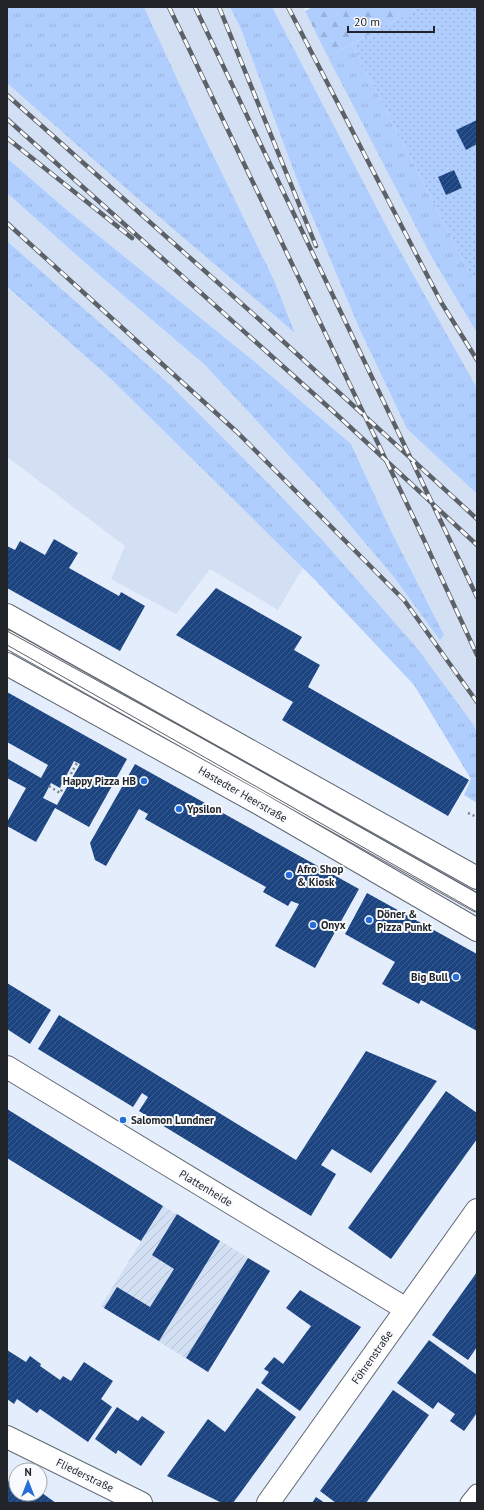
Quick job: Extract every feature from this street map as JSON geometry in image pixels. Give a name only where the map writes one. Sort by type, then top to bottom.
[{"type":"main road","points":[[7,614],[477,878]]},
{"type":"main road","name":"Hastedter Heerstraße","points":[[7,664],[267,807],[477,930]]},
{"type":"main road","name":"Plattenheide","points":[[7,1067],[406,1309]]},
{"type":"main road","name":"Föhrenstraße","points":[[268,1503],[477,1210]]},
{"type":"main road","name":"Fliederstraße","points":[[7,1437],[141,1503]]},
{"type":"lane","points":[[7,639],[477,903]]},
{"type":"lane","points":[[469,1503],[477,1493]]},
{"type":"path","points":[[49,786],[60,792],[77,763]]},
{"type":"path","points":[[468,813],[477,817]]},
{"type":"shaded area","points":[[144,7],[230,7],[241,29],[299,185],[360,330],[407,429],[477,494],[477,733],[417,648],[325,543],[53,282],[7,241],[7,193],[91,268],[205,365],[317,486],[393,576],[440,639],[444,635],[391,531],[351,444],[255,362],[68,211],[7,158],[7,83],[137,198],[295,332],[274,280],[196,120]]},
{"type":"shaded area","points":[[272,7],[303,7],[431,256],[477,333],[477,388],[391,235]]},
{"type":"shaded area","points":[[7,288],[111,379],[303,568],[278,610],[210,569],[176,614],[111,579],[125,546],[7,457]]},
{"type":"shaded area","points":[[163,1206],[270,1271],[208,1372],[101,1306]]},
{"type":"green space","points":[[7,7],[144,7],[196,120],[274,280],[295,333],[137,198],[7,83]]},
{"type":"green space","points":[[230,7],[272,7],[391,235],[477,388],[477,494],[407,429],[360,330],[299,185],[241,29]]},
{"type":"green space","points":[[313,7],[420,7],[328,57],[305,11]]},
{"type":"green space","points":[[420,7],[477,7],[477,287],[352,44]]},
{"type":"green space","points":[[352,44],[477,287],[477,333],[431,256],[328,57]]},
{"type":"green space","points":[[7,158],[68,211],[255,362],[351,444],[391,531],[444,635],[440,640],[393,576],[317,486],[205,365],[91,268],[7,193]]},
{"type":"green space","points":[[7,241],[168,383],[274,489],[325,543],[417,648],[473,724],[477,733],[477,803],[464,795],[471,779],[414,685],[315,580],[111,379],[7,287]]},
{"type":"building","points":[[477,120],[477,144],[466,150],[456,130]]},
{"type":"building","points":[[454,170],[462,188],[446,195],[438,177]]},
{"type":"building","points":[[54,539],[78,553],[69,568],[119,596],[121,592],[145,606],[120,651],[7,588],[7,546],[15,550],[20,541],[45,555]]},
{"type":"building","points":[[216,588],[302,637],[294,650],[320,665],[308,687],[469,780],[448,816],[282,720],[293,702],[176,635]]},
{"type":"building","points":[[7,692],[127,759],[89,827],[55,808],[36,842],[7,826],[7,822],[26,788],[7,778],[7,762],[8,759],[41,778],[48,765],[7,742]],"holes":[[[74,761],[80,764],[57,805],[43,798],[51,783],[60,788]]]},
{"type":"building","points":[[135,764],[359,889],[315,968],[275,946],[299,904],[291,901],[288,906],[263,892],[266,887],[145,819],[148,814],[139,809],[106,866],[95,860],[90,843]]},
{"type":"building","points":[[367,893],[477,954],[477,1031],[421,1000],[419,1004],[382,984],[395,962],[345,934]]},
{"type":"building","points":[[7,983],[51,1010],[30,1044],[7,1029]]},
{"type":"building","points":[[59,1015],[296,1160],[366,1051],[437,1081],[371,1173],[332,1149],[321,1165],[336,1174],[311,1216],[139,1111],[148,1097],[142,1093],[133,1107],[38,1049]]},
{"type":"building","points":[[446,1091],[477,1113],[477,1139],[391,1259],[348,1228]]},
{"type":"building","points":[[7,1109],[163,1206],[141,1241],[7,1158]]},
{"type":"building","points":[[177,1214],[220,1241],[159,1341],[104,1308],[117,1287],[150,1307],[174,1269],[152,1255]]},
{"type":"building","points":[[248,1258],[270,1271],[208,1372],[186,1358]]},
{"type":"building","points":[[477,1272],[477,1347],[468,1360],[432,1335]]},
{"type":"building","points":[[300,1290],[361,1327],[300,1411],[261,1383],[269,1372],[264,1369],[274,1357],[283,1364],[311,1326],[286,1308]]},
{"type":"building","points":[[429,1340],[477,1375],[477,1413],[464,1431],[450,1421],[455,1414],[438,1402],[433,1409],[397,1383]]},
{"type":"building","points":[[7,1350],[26,1362],[30,1356],[41,1364],[40,1366],[60,1380],[63,1376],[71,1381],[84,1362],[113,1381],[101,1399],[112,1407],[88,1442],[40,1409],[37,1413],[17,1399],[14,1404],[7,1399]]},
{"type":"building","points":[[257,1388],[296,1417],[233,1503],[222,1503],[167,1476],[208,1419],[225,1432]]},
{"type":"building","points":[[393,1390],[429,1415],[366,1503],[336,1503],[320,1491]]},
{"type":"building","points":[[117,1407],[138,1421],[142,1416],[165,1432],[141,1466],[118,1450],[116,1454],[95,1439]]},
{"type":"building","points":[[7,1480],[8,1502],[48,1502],[48,1497],[56,1503],[7,1503]]},
{"type":"building","points":[[316,1497],[325,1503],[312,1503]]},
{"type":"tram line","points":[[7,631],[242,760],[477,893]]},
{"type":"tram line","points":[[7,645],[477,912]]},
{"type":"railway","points":[[169,7],[418,527],[477,655]]},
{"type":"railway","points":[[195,7],[477,597]]},
{"type":"railway","points":[[219,7],[316,246]]},
{"type":"railway","points":[[288,7],[441,302],[477,360]]},
{"type":"railway","points":[[7,95],[261,321],[477,519]]},
{"type":"railway","points":[[7,119],[335,413],[477,545]]},
{"type":"railway","points":[[7,138],[132,238]]},
{"type":"railway","points":[[7,223],[237,432],[404,600],[477,702]]},
{"type":"place","name":"Happy Pizza HB","points":[[144,781]]},
{"type":"place","name":"Ypsilon","points":[[179,809]]},
{"type":"place","name":"Afro Shop & Kiosk","points":[[289,875]]},
{"type":"place","name":"Döner & Pizza Punkt","points":[[369,920]]},
{"type":"place","name":"Onyx","points":[[313,925]]},
{"type":"place","name":"Big Bull","points":[[456,977]]},
{"type":"place","name":"Salomon Lundner","points":[[123,1120]]}]
